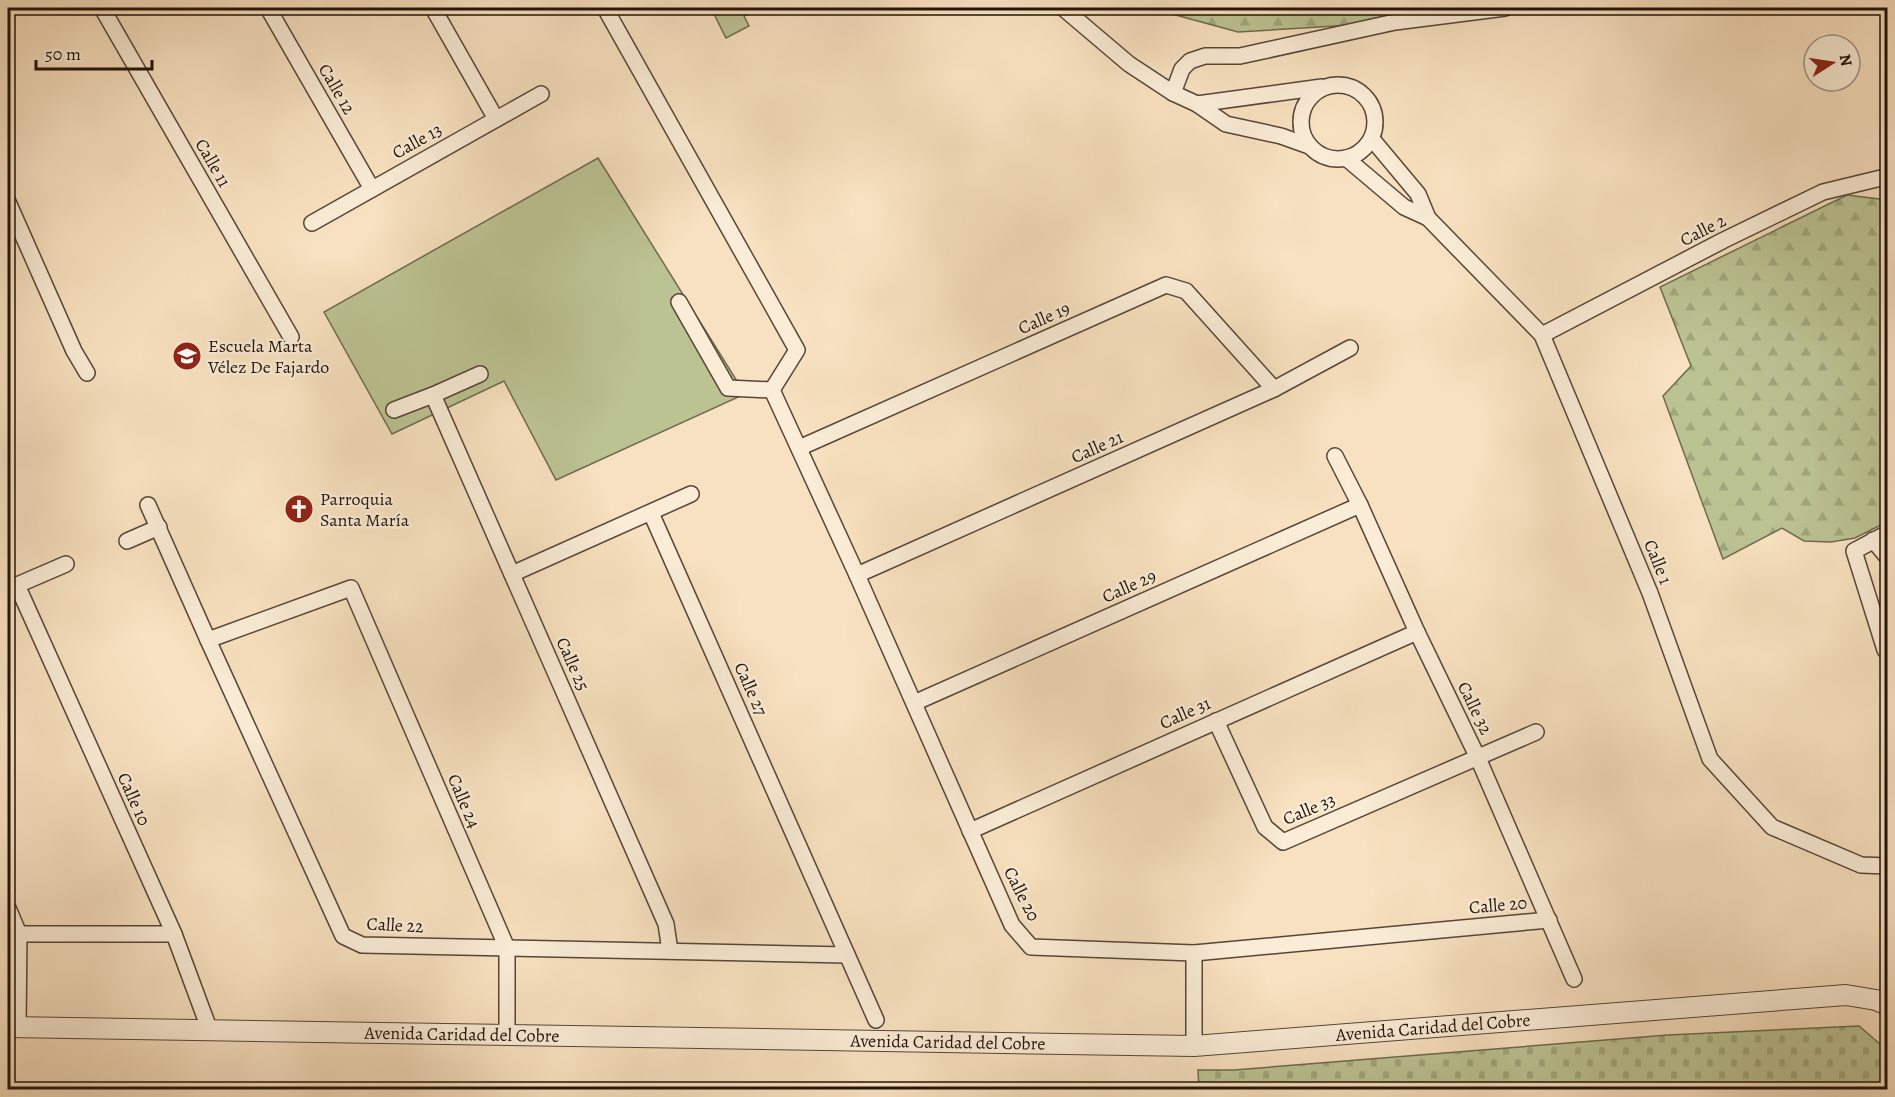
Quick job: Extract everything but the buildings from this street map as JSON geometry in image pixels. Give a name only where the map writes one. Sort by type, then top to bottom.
[{"type":"street","name":"Calle 11","points":[[102,8],[291,337]]},
{"type":"street","name":"Calle 12","points":[[268,8],[372,189]]},
{"type":"street","points":[[433,8],[496,119]]},
{"type":"street","points":[[605,8],[797,350],[772,390],[728,388],[679,302]]},
{"type":"street","points":[[1063,8],[1129,64],[1226,124],[1281,136],[1309,146]]},
{"type":"street","points":[[1173,93],[1182,69],[1190,61],[1204,56],[1240,56],[1395,22],[1505,8]]},
{"type":"street","points":[[1197,104],[1338,84],[1353,87],[1365,96],[1375,116],[1376,124],[1372,139],[1362,151],[1346,158],[1335,159],[1320,156],[1309,146],[1302,135],[1300,122],[1302,108],[1310,95],[1323,87]]},
{"type":"street","name":"Calle 13","points":[[312,223],[541,93]]},
{"type":"street","name":"Calle 1","points":[[1372,139],[1418,194],[1428,218]]},
{"type":"street","name":"Calle 1","points":[[1346,158],[1404,207],[1428,218],[1542,335],[1650,593],[1710,759],[1772,827],[1862,865],[1887,866]]},
{"type":"street","name":"Calle 2","points":[[1542,335],[1823,192],[1887,178]]},
{"type":"street","points":[[8,202],[74,351],[87,373]]},
{"type":"street","name":"Calle 19","points":[[799,448],[1166,285],[1186,291],[1274,389]]},
{"type":"street","name":"Calle 21","points":[[857,574],[1274,389],[1350,348]]},
{"type":"street","points":[[394,410],[480,374]]},
{"type":"street","name":"Calle 20","points":[[772,390],[857,574],[1012,925],[1031,947],[1194,953],[1549,920]]},
{"type":"street","name":"Calle 25","points":[[432,395],[666,924],[670,951]]},
{"type":"street","name":"Calle 32","points":[[1335,456],[1478,758],[1574,979]]},
{"type":"street","points":[[512,574],[691,494]]},
{"type":"street","name":"Calle 22","points":[[148,505],[343,936],[362,945],[847,955]]},
{"type":"street","name":"Calle 29","points":[[914,703],[1360,505]]},
{"type":"street","name":"Calle 27","points":[[651,513],[876,1020]]},
{"type":"street","points":[[127,541],[159,527]]},
{"type":"street","points":[[1887,533],[1854,551],[1887,652]]},
{"type":"street","points":[[1873,540],[1887,558]]},
{"type":"street","points":[[12,587],[66,564]]},
{"type":"street","name":"Calle 10","points":[[12,587],[174,934],[210,1031]]},
{"type":"street","name":"Calle 24","points":[[208,640],[351,588],[507,948],[507,1036]]},
{"type":"street","name":"Calle 31","points":[[970,831],[1417,632]]},
{"type":"street","name":"Calle 33","points":[[1216,721],[1265,827],[1283,842],[1478,758]]},
{"type":"street","points":[[1478,758],[1536,732]]},
{"type":"street","points":[[8,908],[13,934],[13,1028]]},
{"type":"street","points":[[13,934],[174,934]]},
{"type":"street","points":[[1194,953],[1194,1046]]},
{"type":"street","name":"Avenida Caridad del Cobre","points":[[13,1028],[1194,1046],[1846,995],[1876,1000],[1887,1005]]},
{"type":"green space","points":[[711,8],[762,8],[744,16],[749,26],[726,38]]},
{"type":"green space","points":[[1150,8],[1420,8],[1351,25],[1238,32]]},
{"type":"green space","points":[[598,158],[745,394],[556,480],[504,381],[392,434],[324,312]]},
{"type":"green space","points":[[1847,195],[1887,200],[1887,522],[1855,538],[1831,542],[1804,541],[1782,528],[1723,559],[1663,396],[1691,366],[1660,287]]},
{"type":"green space","points":[[1859,1026],[1887,1050],[1887,1089],[1199,1090],[1198,1070],[1234,1070],[1668,1035]]},
{"type":"place","name":"Escuela Marta Vélez De Fajardo","points":[[187,356]]},
{"type":"place","name":"Parroquia Santa María","points":[[299,509]]}]
